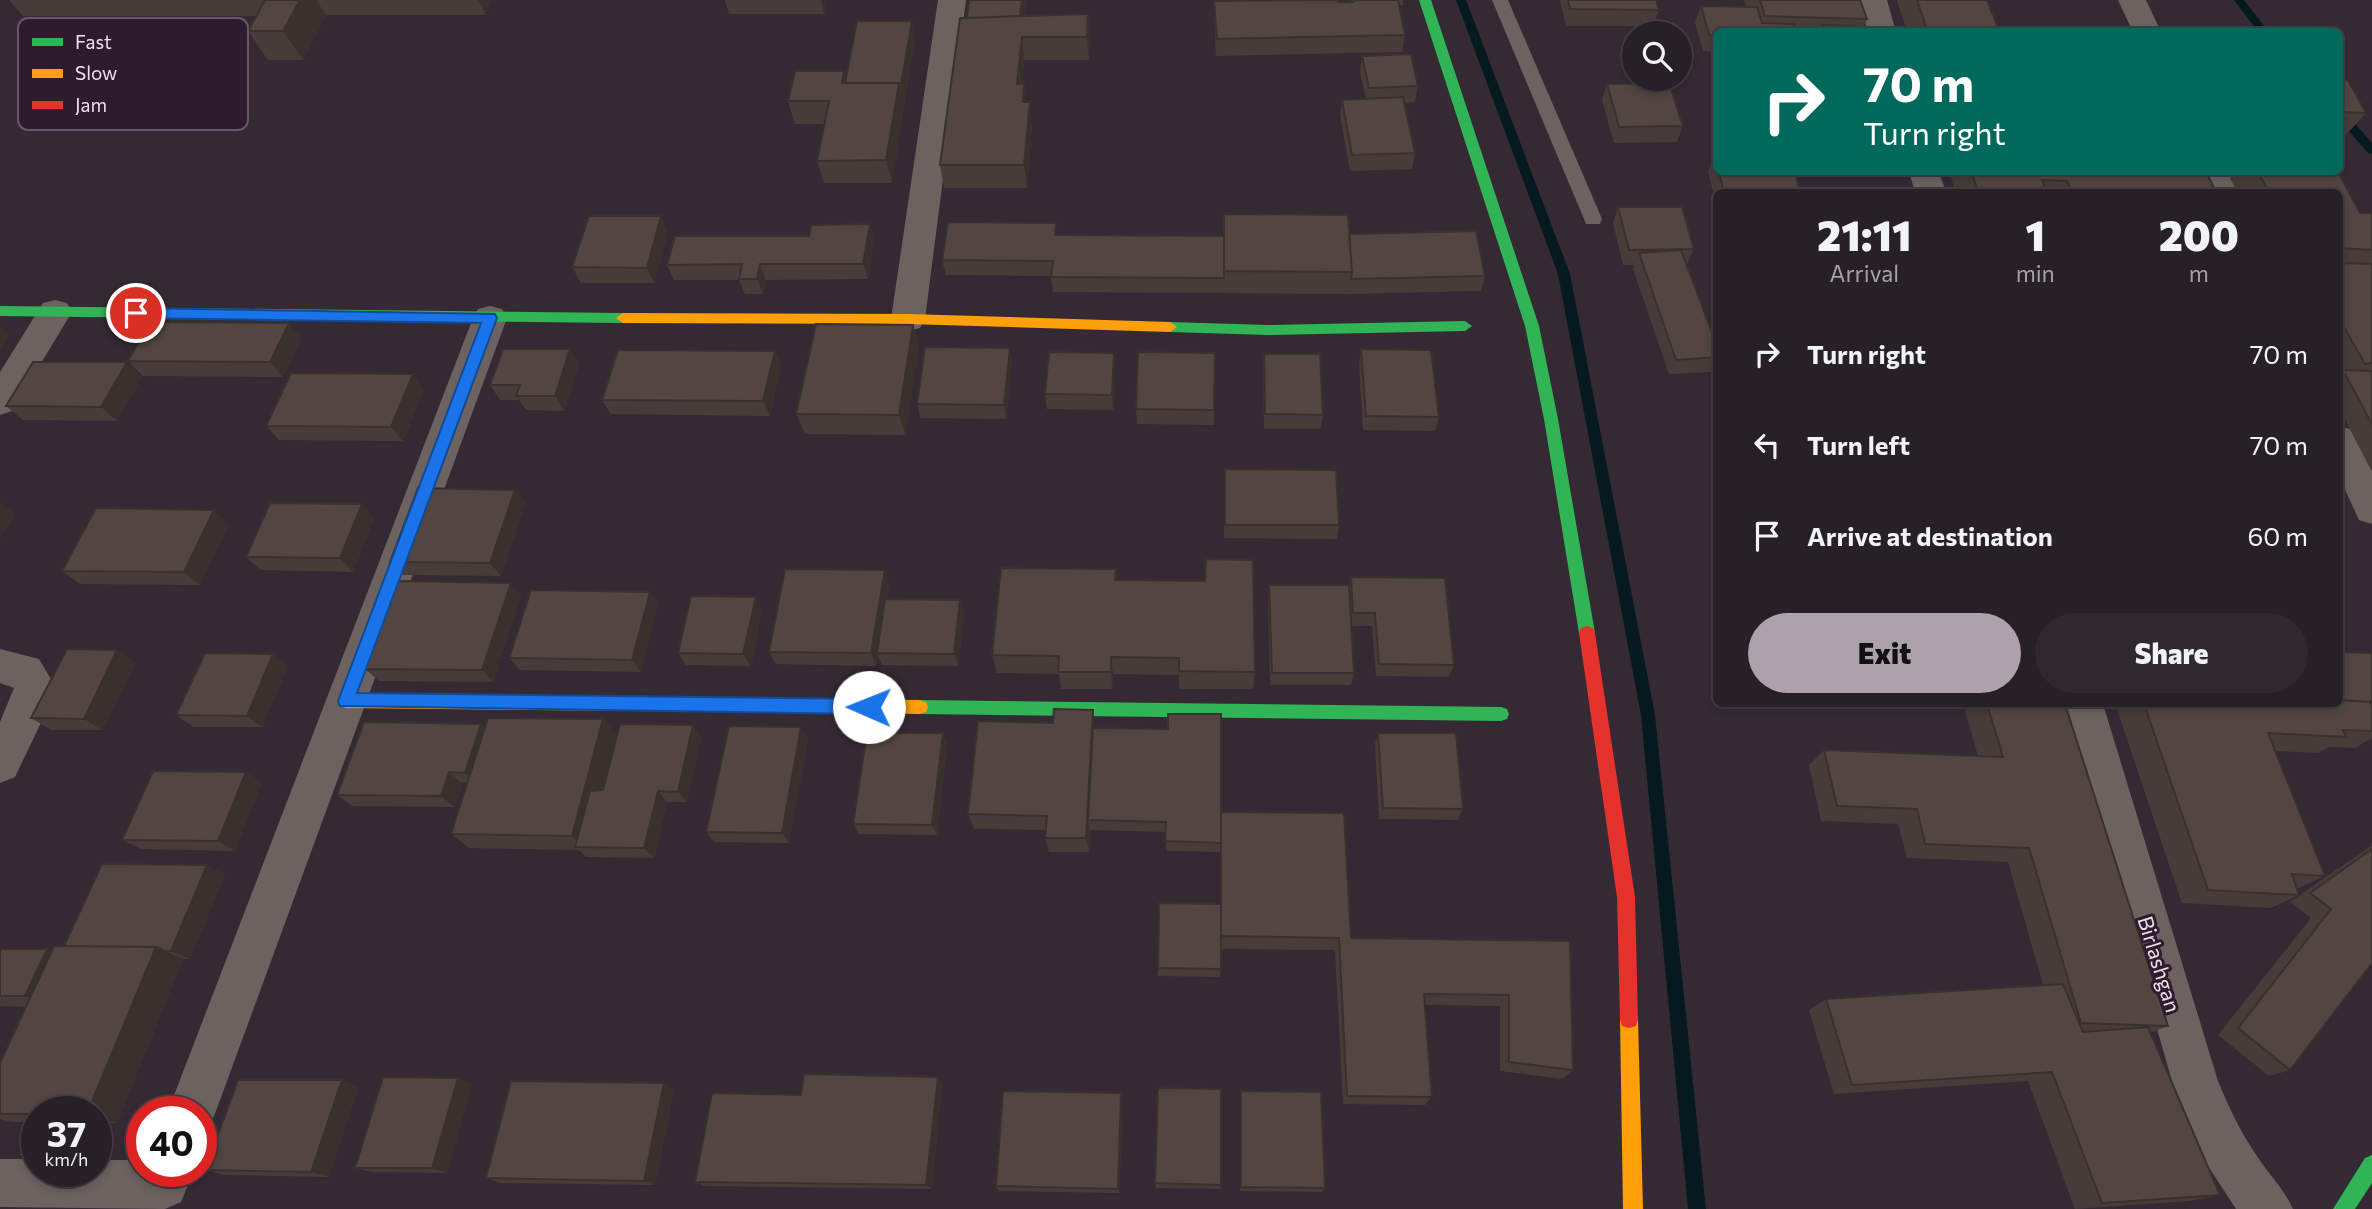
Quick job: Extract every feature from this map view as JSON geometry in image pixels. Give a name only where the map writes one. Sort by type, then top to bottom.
[{"type":"street","points":[[908,319],[952,0]]},
{"type":"street","points":[[1425,0],[1532,326],[1551,419],[1599,703],[1626,897],[1633,1209]]},
{"type":"street","points":[[1873,0],[1881,28]]},
{"type":"street","points":[[2132,0],[2145,28]]},
{"type":"street","points":[[0,311],[490,318],[908,319],[1268,330],[1465,326]]},
{"type":"street","points":[[0,401],[55,312]]},
{"type":"street","points":[[198,1096],[490,318]]},
{"type":"street","points":[[2343,446],[2372,509]]},
{"type":"street","points":[[0,666],[25,671],[35,686],[29,706],[0,764]]},
{"type":"street","points":[[346,701],[1501,714]]},
{"type":"street","name":"Birlashgan","points":[[2084,707],[2195,1081],[2212,1126],[2234,1169],[2268,1209]]},
{"type":"street","points":[[2343,1209],[2372,1165]]},
{"type":"street","points":[[0,1183],[163,1188]]},
{"type":"lane","points":[[1500,0],[1593,219]]},
{"type":"building","points":[[265,0],[300,0],[283,31],[248,31]]},
{"type":"building","points":[[969,0],[1022,0],[1020,16],[967,18]]},
{"type":"building","points":[[1398,0],[1405,35],[1217,39],[1214,1]]},
{"type":"building","points":[[1568,0],[1656,0],[1659,10],[1570,9]]},
{"type":"building","points":[[1760,0],[1860,0],[1867,19],[1765,16]]},
{"type":"building","points":[[1917,0],[1987,0],[1998,28],[1927,28]]},
{"type":"building","points":[[1701,6],[1757,7],[1762,23],[1794,24],[1795,28],[1713,28],[1713,35],[1709,35]]},
{"type":"building","points":[[1088,14],[1087,37],[1022,37],[1017,84],[1024,84],[1023,102],[1030,102],[1024,165],[940,165],[960,18]]},
{"type":"building","points":[[857,21],[912,21],[900,90],[899,83],[845,83]]},
{"type":"building","points":[[1822,25],[1857,28],[1823,28]]},
{"type":"building","points":[[1411,54],[1418,86],[1369,88],[1362,56]]},
{"type":"building","points":[[795,71],[844,71],[842,83],[899,83],[886,160],[817,161],[829,101],[788,101]]},
{"type":"building","points":[[2343,80],[2348,80],[2366,113],[2343,112]]},
{"type":"building","points":[[1607,84],[1622,84],[1622,91],[1672,91],[1683,126],[1619,127]]},
{"type":"building","points":[[1403,97],[1415,153],[1352,155],[1342,100]]},
{"type":"building","points":[[1720,175],[1796,175],[1799,189],[1723,189]]},
{"type":"building","points":[[1972,175],[2208,175],[2214,189],[2071,189],[2067,181],[2042,180],[2046,189],[1978,189]]},
{"type":"building","points":[[2260,175],[2340,175],[2360,213],[2372,213],[2372,250],[2343,248],[2343,189],[2267,189]]},
{"type":"building","points":[[1618,207],[1682,207],[1694,249],[1629,250]]},
{"type":"building","points":[[1224,214],[1348,215],[1352,272],[1224,271]]},
{"type":"building","points":[[589,216],[661,216],[647,268],[572,267]]},
{"type":"building","points":[[948,222],[1056,223],[1055,235],[1224,236],[1224,278],[1051,277],[1053,261],[942,260]]},
{"type":"building","points":[[870,224],[863,264],[760,264],[757,279],[739,279],[742,264],[667,265],[675,236],[809,236],[811,225]]},
{"type":"building","points":[[1476,231],[1485,276],[1351,279],[1349,234]]},
{"type":"building","points":[[1681,250],[1713,335],[1713,357],[1676,360],[1639,253]]},
{"type":"building","points":[[2343,263],[2372,264],[2372,363],[2365,364],[2343,325]]},
{"type":"building","points":[[150,322],[289,323],[270,362],[128,361]]},
{"type":"building","points":[[816,324],[913,325],[899,415],[796,414]]},
{"type":"building","points":[[925,347],[1010,348],[1004,405],[917,404]]},
{"type":"building","points":[[503,349],[570,349],[555,396],[516,396],[520,385],[490,385]]},
{"type":"building","points":[[1361,349],[1431,350],[1439,417],[1366,416]]},
{"type":"building","points":[[618,350],[775,351],[763,401],[602,400]]},
{"type":"building","points":[[1049,352],[1114,353],[1112,395],[1045,394]]},
{"type":"building","points":[[1138,352],[1215,353],[1214,410],[1136,409]]},
{"type":"building","points":[[1264,354],[1320,354],[1323,415],[1265,414]]},
{"type":"building","points":[[33,362],[127,362],[101,407],[6,406]]},
{"type":"building","points":[[2343,370],[2372,371],[2372,424]]},
{"type":"building","points":[[291,373],[413,374],[391,427],[266,426]]},
{"type":"building","points":[[1225,469],[1336,470],[1339,525],[1225,525]]},
{"type":"building","points":[[418,488],[515,490],[490,563],[390,562]]},
{"type":"building","points":[[270,503],[362,504],[340,558],[246,557]]},
{"type":"building","points":[[96,508],[214,510],[184,572],[62,571]]},
{"type":"building","points":[[1206,559],[1253,560],[1255,672],[1179,671],[1179,658],[1111,657],[1111,672],[1058,672],[1059,656],[992,655],[1001,568],[1116,569],[1115,580],[1205,581]]},
{"type":"building","points":[[785,569],[885,570],[871,653],[769,652]]},
{"type":"building","points":[[1351,577],[1445,578],[1454,665],[1379,664],[1375,613],[1353,613]]},
{"type":"building","points":[[398,581],[511,583],[482,670],[365,669]]},
{"type":"building","points":[[1269,585],[1349,585],[1354,673],[1272,673]]},
{"type":"building","points":[[531,590],[650,592],[632,660],[509,658]]},
{"type":"building","points":[[691,596],[756,597],[743,654],[678,653]]},
{"type":"building","points":[[885,599],[960,600],[954,654],[877,653]]},
{"type":"building","points":[[67,649],[117,650],[84,719],[31,718]]},
{"type":"building","points":[[2343,652],[2372,653],[2372,706],[2370,702],[2343,700]]},
{"type":"building","points":[[205,653],[273,654],[247,716],[176,715]]},
{"type":"building","points":[[2343,700],[2370,702],[2372,731],[2343,730],[2346,737],[2268,733],[2325,876],[2292,874],[2299,895],[2208,890],[2145,707],[2343,707]]},
{"type":"building","points":[[1988,707],[2066,707],[2168,1026],[2081,1023],[2029,848],[1925,844],[1917,809],[1837,806],[1824,750],[2003,757]]},
{"type":"building","points":[[1054,709],[1093,710],[1086,838],[1045,838],[1047,816],[968,814],[978,721],[1053,723]]},
{"type":"building","points":[[1168,714],[1221,714],[1221,843],[1165,841],[1166,822],[1088,820],[1093,728],[1168,729]]},
{"type":"building","points":[[488,718],[603,719],[572,836],[451,834]]},
{"type":"building","points":[[364,722],[481,724],[465,773],[449,772],[441,796],[337,795]]},
{"type":"building","points":[[620,724],[693,725],[678,792],[658,791],[644,848],[575,847],[590,791],[603,790]]},
{"type":"building","points":[[729,726],[801,727],[782,833],[706,832]]},
{"type":"building","points":[[867,733],[943,733],[932,825],[853,824]]},
{"type":"building","points":[[1378,733],[1456,733],[1463,809],[1383,808]]},
{"type":"building","points":[[153,771],[246,772],[218,841],[122,840]]},
{"type":"building","points":[[1221,812],[1344,813],[1351,938],[1570,941],[1573,1070],[1509,1062],[1509,995],[1424,994],[1432,1097],[1347,1096],[1339,938],[1221,936]]},
{"type":"building","points":[[2372,849],[2372,963],[2290,1070],[2238,1028],[2331,909],[2310,893]]},
{"type":"building","points":[[102,864],[207,865],[171,951],[156,947],[64,946]]},
{"type":"building","points":[[1159,903],[1221,904],[1221,969],[1158,968]]},
{"type":"building","points":[[54,946],[156,947],[94,1096],[21,1096],[21,1114],[0,1114],[0,1063]]},
{"type":"building","points":[[0,949],[47,949],[25,996],[0,996]]},
{"type":"building","points":[[2063,984],[2083,1032],[2148,1027],[2220,1195],[2102,1203],[2052,1072],[1852,1085],[1826,999]]},
{"type":"building","points":[[804,1074],[938,1077],[926,1185],[695,1182],[712,1093],[801,1095]]},
{"type":"building","points":[[383,1077],[458,1078],[432,1168],[355,1168]]},
{"type":"building","points":[[238,1080],[342,1080],[311,1172],[217,1170],[217,1137]]},
{"type":"building","points":[[511,1081],[664,1083],[644,1181],[486,1178]]},
{"type":"building","points":[[1158,1088],[1221,1089],[1221,1185],[1155,1183]]},
{"type":"building","points":[[1003,1091],[1121,1093],[1118,1189],[996,1186]]},
{"type":"building","points":[[1241,1091],[1321,1092],[1325,1188],[1241,1187]]},
{"type":"waterway","points":[[1461,0],[1564,274],[1648,715],[1697,1209]]},
{"type":"waterway","points":[[2239,0],[2261,28]]},
{"type":"waterway","points":[[2343,117],[2372,150]]},
{"type":"traffic: fast","points":[[1425,0],[1532,326],[1551,419],[1587,633]]},
{"type":"traffic: fast","points":[[0,311],[623,318]]},
{"type":"traffic: fast","points":[[1170,327],[1268,330],[1465,326]]},
{"type":"traffic: fast","points":[[920,707],[1501,714]]},
{"type":"traffic: fast","points":[[2343,1209],[2372,1165]]},
{"type":"traffic: slow","points":[[623,318],[908,319],[1170,327]]},
{"type":"traffic: slow","points":[[346,701],[920,707]]},
{"type":"traffic: slow","points":[[1629,1019],[1633,1209]]},
{"type":"traffic: jam","points":[[1587,633],[1626,897],[1629,1019]]},
{"type":"route","points":[[136,313],[490,318],[346,701],[869,707]]}]
